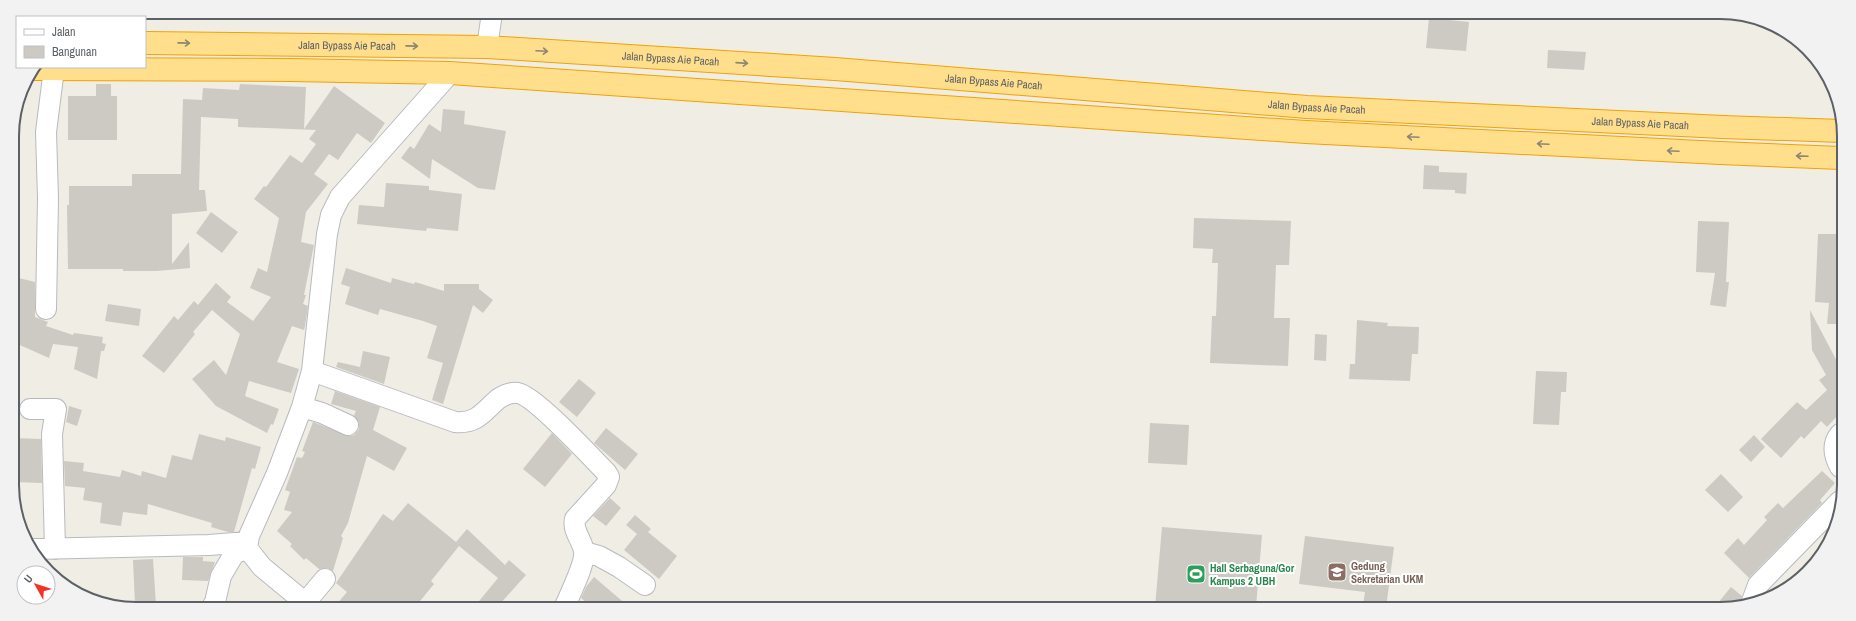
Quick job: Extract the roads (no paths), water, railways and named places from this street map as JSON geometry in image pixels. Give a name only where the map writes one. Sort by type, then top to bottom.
[{"type":"highway","name":"Jalan Bypass Aie Pacah","points":[[146,43],[487,48],[835,69],[1308,107],[1837,131]]},
{"type":"highway","points":[[289,44],[290,70]]},
{"type":"highway","points":[[633,85],[634,56]]},
{"type":"highway","points":[[44,69],[290,70],[450,73],[1314,132],[1837,158]]},
{"type":"street","points":[[487,48],[491,19]]},
{"type":"street","points":[[44,69],[48,198],[46,309]]},
{"type":"street","points":[[305,602],[262,567],[248,545],[249,536],[277,473],[302,407],[312,371],[327,234],[331,215],[340,197],[450,73]]},
{"type":"street","points":[[312,371],[455,422],[469,422],[490,408],[498,400],[510,393],[518,393],[526,396],[534,402],[601,466],[609,477],[606,485],[575,519],[574,524],[585,552],[581,569],[567,602]]},
{"type":"street","points":[[302,407],[322,413],[348,425]]},
{"type":"street","points":[[30,409],[56,409],[52,434],[55,548]]},
{"type":"street","points":[[1837,438],[1834,450],[1837,459]]},
{"type":"street","points":[[1754,597],[1758,585],[1835,506]]},
{"type":"street","points":[[38,549],[248,545]]},
{"type":"street","points":[[215,602],[221,576],[234,554],[248,545]]},
{"type":"street","points":[[585,552],[599,556],[619,567],[645,585]]},
{"type":"street","points":[[308,602],[325,579]]},
{"type":"place","name":"Gedung Sekretarian UKM","points":[[1337,572]]},
{"type":"place","name":"Hall Serbaguna/Gor Kampus 2 UBH","points":[[1196,574]]}]
